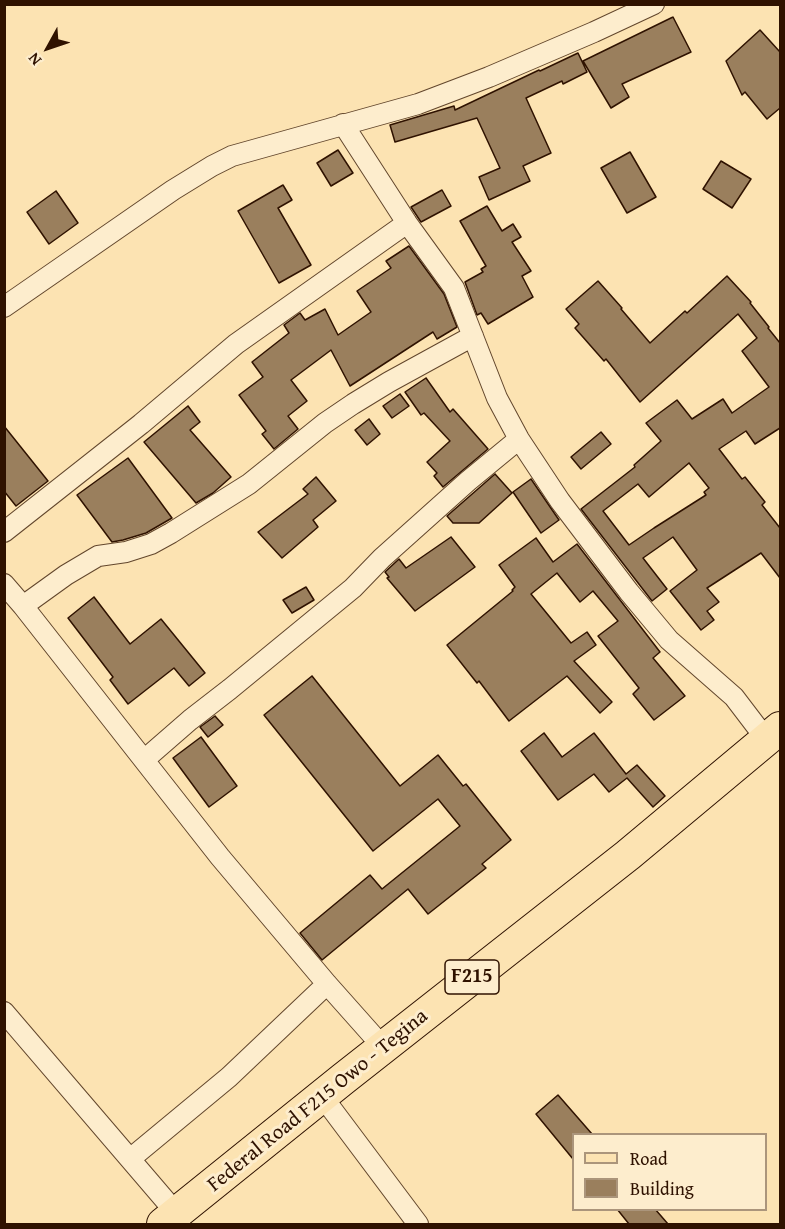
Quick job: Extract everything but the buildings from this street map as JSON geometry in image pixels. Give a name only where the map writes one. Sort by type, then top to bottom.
[{"type":"main road","name":"Federal Road F215 Owo - Tegina","points":[[170,1219],[383,1047],[628,855],[773,734]]},
{"type":"street","points":[[4,307],[173,190],[232,156],[418,104],[489,77],[654,4]]},
{"type":"street","points":[[343,124],[407,223],[454,288],[497,398],[519,439],[560,501],[629,592],[669,640],[773,734]]},
{"type":"street","points":[[4,532],[141,424],[236,344],[407,223]]},
{"type":"street","points":[[383,1047],[220,857],[11,595],[66,575],[98,556],[126,552],[151,544],[171,534],[249,484],[352,404],[473,336]]},
{"type":"street","points":[[144,760],[353,588],[382,558],[519,439]]},
{"type":"street","points":[[130,1159],[229,1077],[327,984]]},
{"type":"street","points":[[4,1012],[130,1159],[170,1219]]},
{"type":"street","points":[[322,1096],[418,1224]]}]
